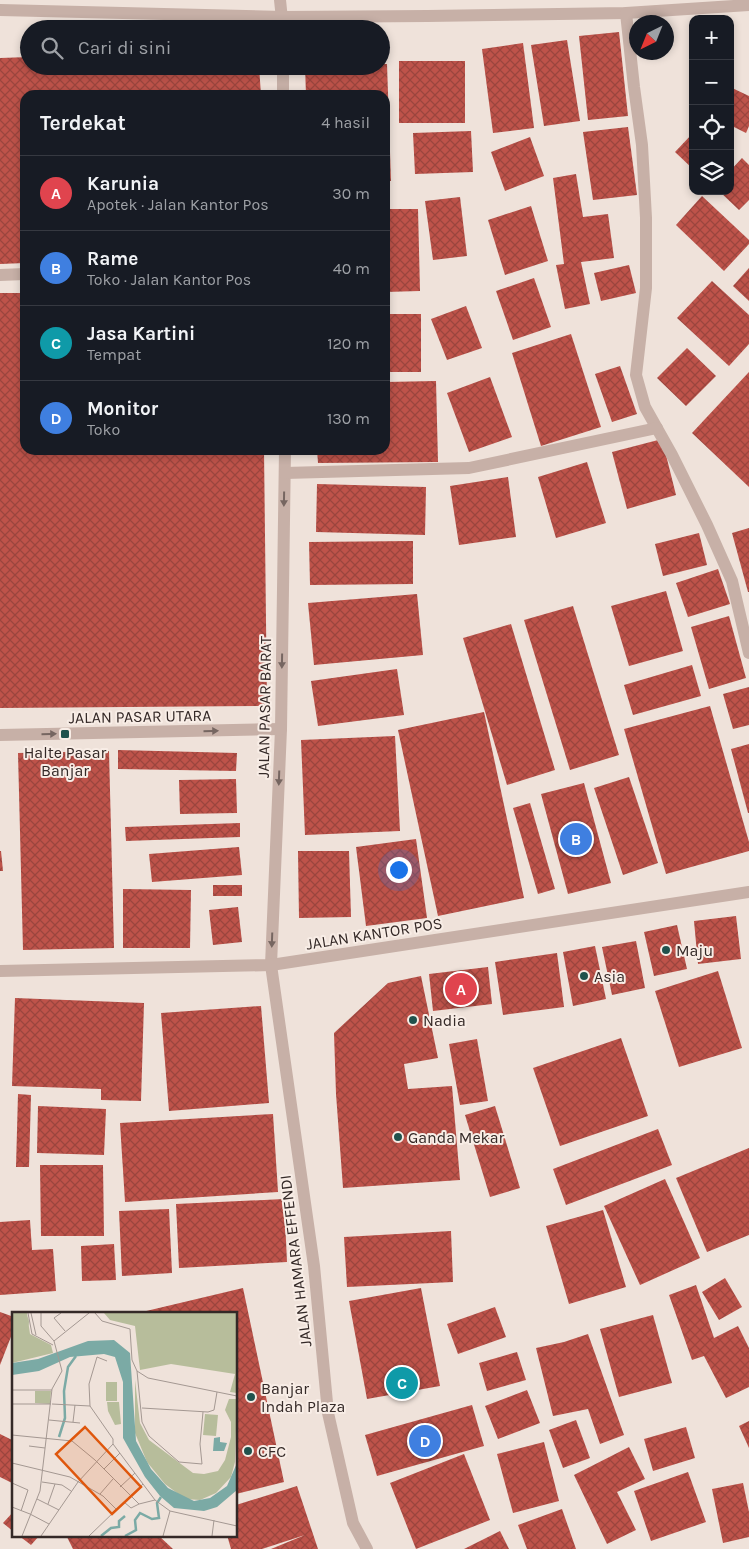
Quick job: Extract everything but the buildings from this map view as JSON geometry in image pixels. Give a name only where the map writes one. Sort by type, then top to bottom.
[{"type":"street","points":[[280,0],[283,20]]},
{"type":"street","points":[[386,20],[626,13],[749,5]]},
{"type":"street","points":[[0,10],[218,20]]},
{"type":"street","points":[[626,13],[642,144],[646,218],[646,288],[636,375],[645,407],[707,525],[732,581],[749,653]]},
{"type":"street","points":[[283,75],[283,90]]},
{"type":"street","points":[[0,275],[20,274]]},
{"type":"street","points":[[285,473],[469,468],[657,428]]},
{"type":"street","name":"JALAN PASAR BARAT","points":[[271,965],[281,729],[285,455]]},
{"type":"street","name":"JALAN PASAR UTARA","points":[[0,735],[281,729]]},
{"type":"street","name":"JALAN KANTOR POS","points":[[0,971],[271,965],[749,892]]},
{"type":"street","name":"JALAN HAMARA EFFENDI","points":[[271,965],[314,1266],[328,1414],[354,1523],[367,1549]]},
{"type":"place","name":"Halte Pasar Banjar","points":[[65,734]]},
{"type":"place","name":"Rame","points":[[576,839]]},
{"type":"place","name":"Maju","points":[[666,950]]},
{"type":"place","name":"Asia","points":[[584,976]]},
{"type":"place","name":"Karunia","points":[[461,989]]},
{"type":"place","name":"Nadia","points":[[413,1020]]},
{"type":"place","name":"Ganda Mekar","points":[[398,1137]]},
{"type":"place","name":"Jasa Kartini","points":[[402,1383]]},
{"type":"place","name":"Banjar Indah Plaza","points":[[251,1397]]},
{"type":"place","name":"Monitor","points":[[425,1441]]},
{"type":"place","name":"CFC","points":[[248,1451]]}]
